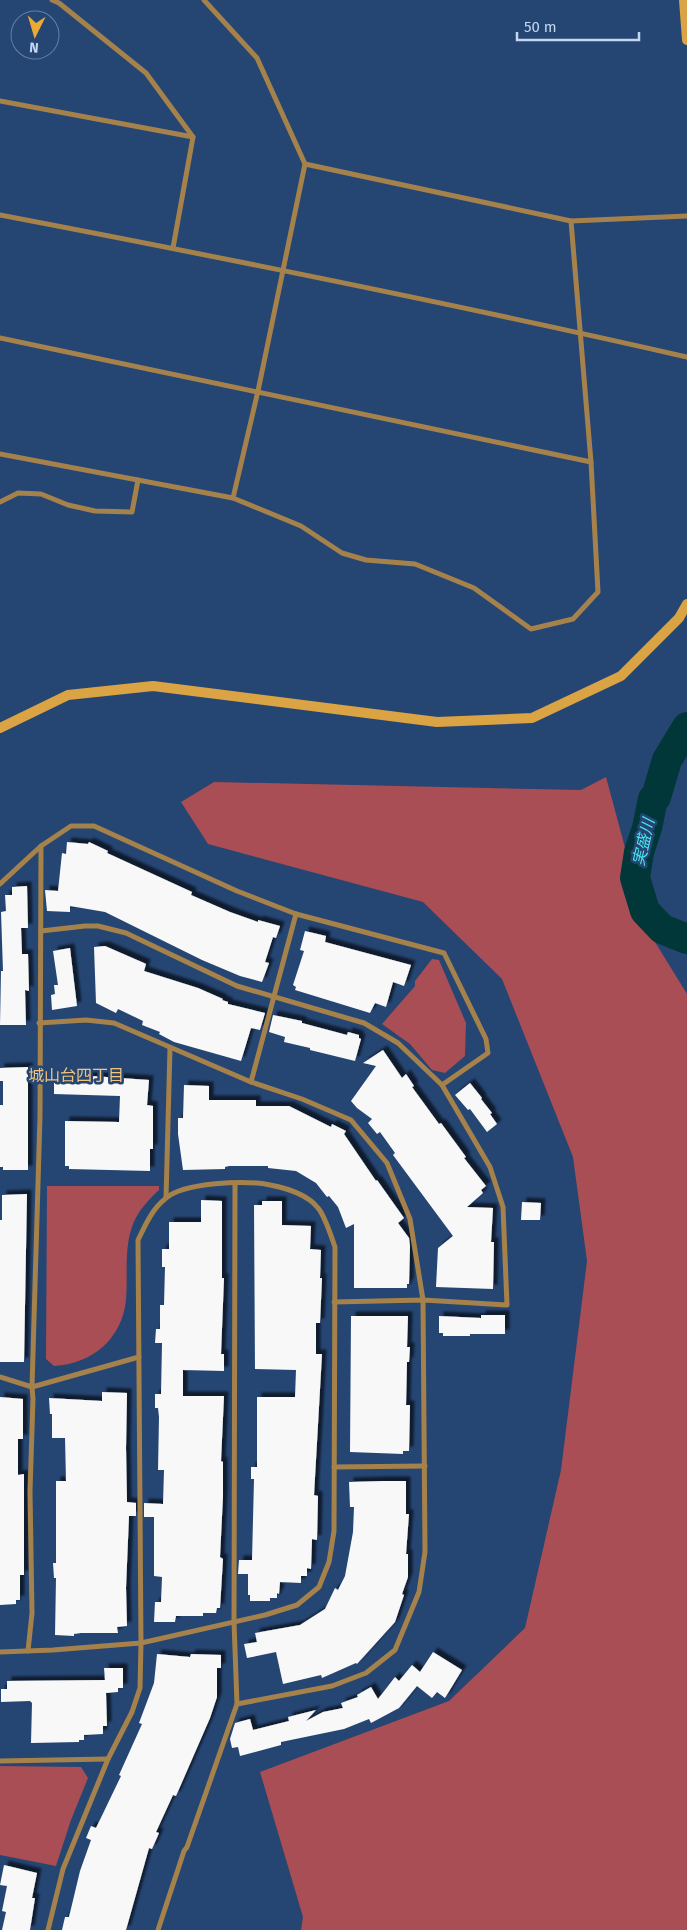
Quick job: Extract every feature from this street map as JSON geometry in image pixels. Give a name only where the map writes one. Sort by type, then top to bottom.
[{"type":"street","points":[[52,0],[59,3],[146,73],[193,137],[173,248]]},
{"type":"street","points":[[204,0],[257,58],[305,164],[258,390],[233,498]]},
{"type":"street","points":[[684,0],[687,40]]},
{"type":"street","points":[[0,101],[193,137]]},
{"type":"street","points":[[305,164],[571,221],[687,216]]},
{"type":"street","points":[[0,215],[173,248],[687,357]]},
{"type":"street","points":[[0,454],[233,498],[301,526],[342,553],[366,560],[415,564],[474,588],[531,629],[573,619],[598,592],[591,462],[571,221]]},
{"type":"street","points":[[0,338],[258,390],[591,462]]},
{"type":"street","points":[[0,502],[18,493],[41,494],[68,505],[95,511],[132,512],[138,480]]},
{"type":"street","points":[[0,728],[68,695],[153,686],[437,722],[532,718],[621,676],[680,618],[687,604]]},
{"type":"street","points":[[0,884],[41,846],[72,826],[94,826],[237,891],[296,914],[444,953],[486,1039],[488,1053],[442,1085]]},
{"type":"street","points":[[28,1651],[32,1613],[30,1492],[34,1399],[32,1386],[40,1116],[41,846]]},
{"type":"street","points":[[251,1082],[296,914]]},
{"type":"street","points":[[41,931],[92,926],[126,933],[237,986],[364,1023],[398,1043],[442,1085],[490,1167],[504,1207],[507,1304],[423,1300],[334,1302]]},
{"type":"street","points":[[39,1023],[86,1020],[114,1023],[251,1082],[302,1099],[351,1120],[387,1163],[410,1219],[423,1300],[425,1552],[419,1592],[395,1650],[366,1673],[332,1686],[237,1704]]},
{"type":"street","points":[[166,1198],[170,1048]]},
{"type":"street","points":[[158,1930],[184,1851],[237,1704],[234,1622],[235,1184]]},
{"type":"street","points":[[0,1652],[141,1643],[234,1622],[297,1605],[319,1587],[329,1562],[334,1531],[335,1247],[318,1208],[300,1194],[270,1185],[190,1186],[166,1198],[151,1216],[138,1240],[141,1643],[140,1688],[132,1712],[108,1759],[63,1869],[48,1930]]},
{"type":"street","points":[[0,1377],[32,1386],[139,1357]]},
{"type":"street","points":[[334,1467],[424,1466]]},
{"type":"street","points":[[0,1761],[108,1759]]},
{"type":"shaded area","points":[[606,777],[647,929],[687,994],[687,1930],[301,1930],[303,1917],[260,1772],[449,1701],[525,1628],[561,1470],[587,1261],[573,1157],[502,979],[423,902],[208,844],[181,802],[214,782],[581,790]]},
{"type":"shaded area","points":[[432,959],[439,960],[466,1023],[465,1056],[445,1073],[432,1070],[410,1044],[382,1024],[415,986],[415,981]]},
{"type":"shaded area","points":[[47,1186],[159,1186],[159,1190],[140,1211],[132,1227],[127,1253],[126,1300],[118,1326],[103,1347],[92,1355],[68,1364],[54,1366],[46,1359]]},
{"type":"shaded area","points":[[0,1766],[81,1767],[88,1778],[71,1820],[56,1866],[0,1855]]},
{"type":"building","points":[[67,842],[88,844],[89,842],[108,851],[107,853],[192,892],[191,895],[258,922],[258,920],[280,926],[276,938],[273,937],[265,962],[269,963],[262,982],[240,976],[202,960],[105,912],[70,906],[70,912],[47,911],[45,890],[58,891],[62,853],[66,854]]},
{"type":"building","points":[[27,886],[28,928],[21,928],[22,954],[28,954],[29,991],[25,990],[26,1025],[0,1025],[1,971],[3,971],[1,912],[6,911],[5,895],[12,895],[12,887]]},
{"type":"building","points":[[305,931],[326,936],[325,942],[411,965],[404,986],[393,982],[386,1007],[375,1003],[370,1013],[295,990],[296,987],[293,985],[304,951],[300,950]]},
{"type":"building","points":[[105,946],[146,964],[144,971],[198,988],[223,999],[228,1004],[265,1013],[260,1030],[251,1028],[241,1061],[174,1042],[159,1034],[160,1032],[142,1025],[143,1021],[118,1009],[116,1013],[96,1003],[94,947]]},
{"type":"building","points":[[70,948],[77,1006],[52,1010],[51,995],[55,994],[54,985],[58,985],[53,951]]},
{"type":"building","points":[[273,1015],[302,1021],[302,1023],[347,1035],[348,1032],[359,1035],[361,1039],[355,1061],[284,1042],[285,1037],[269,1032]]},
{"type":"building","points":[[383,1050],[402,1078],[406,1074],[414,1086],[412,1087],[439,1124],[441,1123],[466,1157],[464,1158],[486,1186],[481,1190],[483,1193],[467,1207],[493,1208],[491,1242],[494,1242],[493,1289],[436,1287],[438,1248],[453,1236],[393,1155],[395,1153],[380,1132],[377,1134],[368,1123],[372,1119],[351,1101],[376,1066],[363,1063]]},
{"type":"building","points":[[28,1067],[28,1170],[3,1170],[3,1167],[0,1167],[0,1105],[3,1105],[3,1081],[0,1081],[0,1068]]},
{"type":"building","points":[[78,1075],[149,1080],[147,1105],[153,1106],[153,1149],[150,1149],[150,1171],[69,1169],[69,1166],[65,1166],[65,1121],[119,1122],[120,1096],[54,1094],[54,1079],[78,1079]]},
{"type":"building","points":[[470,1083],[492,1113],[490,1114],[497,1124],[487,1132],[470,1109],[468,1110],[455,1095]]},
{"type":"building","points":[[184,1085],[209,1086],[209,1100],[256,1100],[256,1106],[289,1106],[331,1127],[332,1124],[346,1131],[344,1134],[404,1218],[398,1223],[409,1238],[409,1284],[407,1284],[407,1288],[354,1288],[354,1224],[346,1228],[338,1207],[329,1196],[327,1197],[316,1183],[296,1171],[268,1168],[268,1166],[229,1166],[225,1167],[225,1169],[183,1170],[178,1134],[178,1118],[183,1118]]},
{"type":"building","points":[[27,1194],[24,1362],[0,1362],[0,1220],[2,1220],[2,1195]]},
{"type":"building","points":[[201,1200],[222,1201],[222,1278],[224,1278],[221,1354],[224,1354],[224,1371],[183,1370],[183,1396],[224,1396],[220,1557],[223,1559],[220,1608],[217,1608],[216,1613],[203,1613],[203,1616],[176,1616],[175,1622],[154,1622],[155,1602],[161,1602],[162,1577],[154,1576],[154,1517],[144,1517],[144,1503],[163,1504],[164,1470],[158,1470],[159,1417],[158,1408],[155,1408],[155,1394],[161,1394],[162,1343],[155,1343],[156,1329],[160,1329],[160,1305],[164,1305],[165,1267],[162,1267],[162,1249],[169,1249],[169,1222],[201,1222]]},
{"type":"building","points":[[262,1201],[282,1201],[282,1225],[311,1226],[310,1249],[321,1250],[320,1323],[316,1323],[316,1354],[322,1354],[314,1495],[318,1496],[317,1540],[312,1539],[311,1569],[307,1568],[307,1576],[301,1576],[301,1583],[280,1582],[277,1598],[270,1598],[270,1601],[250,1601],[250,1595],[248,1595],[248,1574],[238,1574],[239,1560],[252,1560],[254,1479],[251,1479],[251,1467],[257,1467],[257,1397],[295,1397],[296,1370],[255,1369],[254,1205],[262,1205]]},
{"type":"building","points":[[522,1202],[541,1203],[540,1220],[521,1220]]},
{"type":"building","points":[[481,1315],[505,1315],[505,1334],[443,1336],[443,1333],[439,1333],[439,1316],[481,1318]]},
{"type":"building","points":[[351,1316],[408,1316],[407,1347],[410,1347],[409,1362],[407,1362],[406,1405],[410,1405],[409,1451],[403,1451],[403,1454],[350,1452]]},
{"type":"building","points":[[102,1392],[127,1393],[127,1502],[136,1503],[136,1516],[129,1516],[126,1588],[127,1626],[117,1627],[118,1633],[81,1633],[74,1634],[74,1636],[55,1635],[56,1578],[54,1578],[53,1563],[56,1563],[56,1481],[66,1481],[65,1438],[52,1438],[52,1414],[50,1414],[49,1398],[102,1401]]},
{"type":"building","points":[[0,1397],[23,1399],[23,1439],[18,1439],[18,1475],[24,1474],[24,1575],[20,1575],[20,1600],[16,1600],[16,1604],[0,1605]]},
{"type":"building","points":[[406,1481],[406,1514],[409,1514],[406,1554],[408,1554],[408,1577],[395,1622],[357,1664],[322,1678],[321,1675],[283,1684],[276,1652],[247,1658],[244,1644],[257,1642],[255,1633],[300,1625],[325,1609],[335,1588],[338,1590],[345,1576],[353,1532],[354,1507],[350,1507],[349,1482]]},
{"type":"building","points":[[433,1652],[462,1670],[445,1698],[437,1692],[432,1698],[417,1686],[399,1708],[371,1723],[369,1719],[344,1729],[281,1742],[281,1745],[240,1756],[238,1747],[232,1748],[230,1739],[235,1723],[250,1719],[253,1730],[289,1721],[288,1717],[316,1710],[306,1721],[323,1712],[343,1708],[341,1703],[358,1697],[357,1695],[371,1687],[378,1699],[395,1677],[399,1681],[412,1665],[420,1672]]},
{"type":"building","points":[[157,1654],[190,1657],[191,1654],[221,1655],[221,1668],[217,1668],[217,1697],[210,1718],[176,1796],[173,1795],[156,1832],[159,1833],[152,1849],[149,1848],[126,1930],[62,1930],[65,1917],[69,1917],[80,1871],[91,1840],[86,1838],[91,1826],[96,1828],[121,1776],[119,1775],[142,1724],[139,1723],[154,1683]]},
{"type":"building","points":[[104,1668],[123,1668],[123,1688],[118,1688],[118,1692],[106,1693],[107,1726],[103,1726],[103,1734],[84,1735],[84,1740],[79,1740],[79,1742],[31,1743],[32,1703],[30,1701],[1,1702],[1,1689],[7,1689],[7,1681],[105,1680]]},
{"type":"building","points":[[4,1865],[37,1873],[32,1898],[35,1898],[30,1930],[2,1930],[6,1912],[2,1911],[7,1886],[0,1885]]},
{"type":"waterway","name":"実盛川","points":[[687,727],[667,760],[656,797],[653,799],[647,828],[639,852],[635,878],[645,911],[662,929],[687,939]]},
{"type":"district","name":"城山台四丁目","points":[[76,1075]]}]
